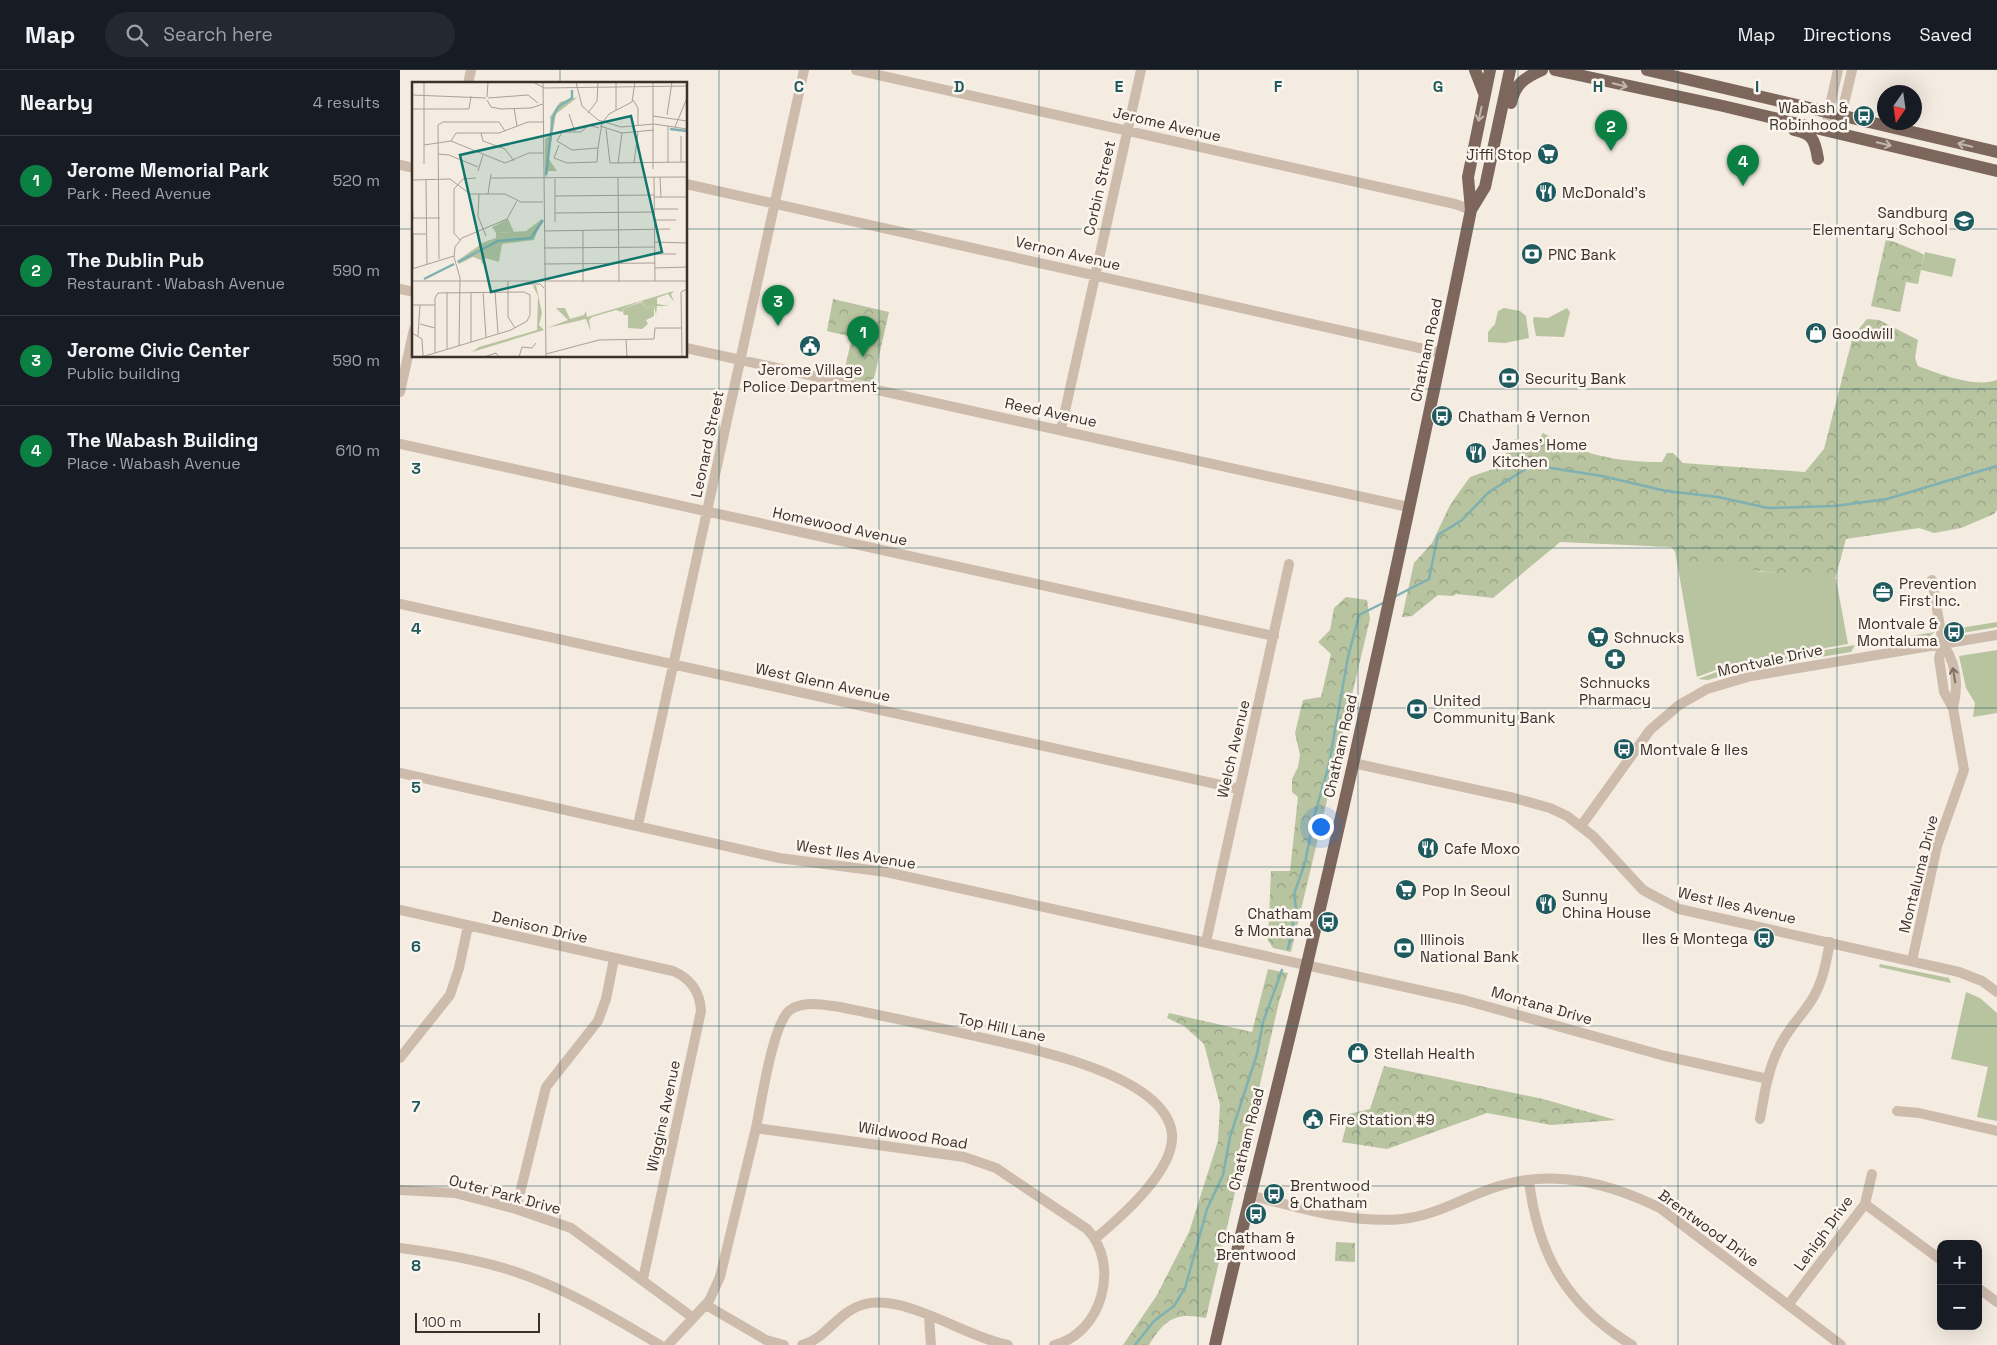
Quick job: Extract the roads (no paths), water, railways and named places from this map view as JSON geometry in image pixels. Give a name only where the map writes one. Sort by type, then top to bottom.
[{"type":"main road","points":[[1475,70],[1484,94]]},
{"type":"main road","name":"Chatham Road","points":[[1472,210],[1468,177],[1490,70]]},
{"type":"main road","name":"Chatham Road","points":[[1215,1345],[1249,1195],[1307,965],[1353,763],[1472,210],[1485,187],[1510,70]]},
{"type":"main road","points":[[1487,177],[1499,152],[1514,89],[1528,76],[1542,70]]},
{"type":"main road","points":[[1555,70],[1723,106],[1997,171]]},
{"type":"main road","points":[[1646,70],[1997,152]]},
{"type":"main road","points":[[1673,70],[1696,82]]},
{"type":"main road","points":[[1723,106],[1746,119],[1806,133],[1814,142],[1818,159]]},
{"type":"street","name":"Leonard Street","points":[[638,825],[804,70]]},
{"type":"street","name":"Jerome Avenue","points":[[856,70],[1455,204],[1472,210]]},
{"type":"street","name":"Corbin Street","points":[[1061,429],[1141,70]]},
{"type":"street","points":[[1832,132],[1828,114],[1838,70]]},
{"type":"street","points":[[1832,132],[1841,117],[1852,70]]},
{"type":"street","name":"Vernon Avenue","points":[[688,184],[1442,353]]},
{"type":"street","points":[[400,392],[402,375],[412,337]]},
{"type":"street","name":"Reed Avenue","points":[[688,348],[1408,506]]},
{"type":"street","name":"Homewood Avenue","points":[[400,444],[1274,636]]},
{"type":"street","name":"Welch Avenue","points":[[1206,942],[1290,564]]},
{"type":"street","name":"Montaluma Drive","points":[[1912,961],[1937,846],[1964,770],[1953,708],[1944,692],[1939,658],[1942,644],[1932,580]]},
{"type":"street","name":"West Glenn Avenue","points":[[400,604],[1239,789]]},
{"type":"street","name":"Montvale Drive","points":[[1581,826],[1644,737],[1667,714],[1698,694],[1736,679],[1997,634]]},
{"type":"street","name":"West Iles Avenue","points":[[1353,763],[1530,802],[1567,816],[1599,842],[1643,890],[1664,902],[1691,912],[1966,974],[1997,992]]},
{"type":"street","name":"West Iles Avenue","points":[[400,773],[779,858],[886,872],[1307,965]]},
{"type":"street","name":"Denison Drive","points":[[400,910],[614,959],[673,970]]},
{"type":"street","points":[[400,1058],[450,995],[459,968],[468,926]]},
{"type":"street","points":[[1760,1119],[1768,1080],[1782,1041],[1818,989],[1830,942]]},
{"type":"street","points":[[516,1209],[546,1087],[598,1021],[606,998],[614,959]]},
{"type":"street","name":"Montana Drive","points":[[1307,965],[1498,1008],[1665,1056],[1768,1080]]},
{"type":"street","name":"Wiggins Avenue","points":[[643,1279],[700,1011],[696,991],[683,975],[673,970]]},
{"type":"street","name":"Top Hill Lane","points":[[756,1128],[778,1030],[786,1013],[798,1006],[819,1004],[840,1007],[1062,1056],[1105,1073],[1152,1100],[1166,1116],[1172,1133],[1169,1155],[1159,1173],[1120,1217],[1096,1238]]},
{"type":"street","points":[[1897,1111],[1919,1113],[1997,1131]]},
{"type":"street","points":[[668,1345],[692,1317],[706,1305],[720,1277],[756,1128]]},
{"type":"street","name":"Wildwood Road","points":[[756,1128],[964,1157],[977,1161],[996,1168],[1018,1181],[1075,1220],[1096,1238]]},
{"type":"street","name":"Lehigh Drive","points":[[1788,1305],[1864,1204],[1872,1174]]},
{"type":"street","name":"Brentwood Drive","points":[[1249,1195],[1351,1218],[1403,1219],[1440,1210],[1499,1186],[1558,1178],[1589,1181],[1634,1195],[1660,1208],[1841,1345]]},
{"type":"street","points":[[1529,1181],[1540,1236],[1554,1269],[1566,1289],[1597,1321],[1632,1345]]},
{"type":"street","name":"Outer Park Drive","points":[[400,1190],[455,1193],[516,1209],[571,1228],[643,1279],[692,1317]]},
{"type":"street","points":[[1864,1204],[1937,1257]]},
{"type":"street","points":[[1054,1345],[1082,1329],[1096,1311],[1102,1297],[1104,1269],[1096,1238]]},
{"type":"street","points":[[400,1248],[477,1261],[513,1271],[582,1300],[660,1345]]},
{"type":"street","points":[[1982,1291],[1997,1302]]},
{"type":"street","points":[[802,1345],[822,1336],[850,1309],[865,1304],[887,1303],[912,1309],[985,1340],[1008,1345]]},
{"type":"street","points":[[706,1305],[766,1340],[784,1345]]},
{"type":"street","points":[[929,1316],[931,1345]]},
{"type":"waterway","points":[[1394,597],[1429,579],[1438,535],[1462,520],[1489,492],[1532,465],[1602,476],[1666,491],[1718,497],[1768,508],[1835,506],[1887,499],[1997,466]]},
{"type":"waterway","points":[[1288,949],[1296,908],[1294,894],[1305,863],[1314,817],[1329,764],[1348,657],[1359,615],[1385,602]]},
{"type":"waterway","points":[[1135,1345],[1154,1321],[1174,1306],[1185,1288],[1207,1209],[1223,1175],[1230,1137],[1257,1054],[1263,1022],[1282,970]]},
{"type":"place","name":"Wabash & Robinhood","points":[[1864,116]]},
{"type":"place","name":"The Dublin Pub","points":[[1611,151]]},
{"type":"place","name":"Jiffi Stop","points":[[1548,154]]},
{"type":"place","name":"The Wabash Building","points":[[1743,186]]},
{"type":"place","name":"McDonald's","points":[[1546,192]]},
{"type":"place","name":"Sandburg Elementary School","points":[[1964,221]]},
{"type":"place","name":"PNC Bank","points":[[1532,254]]},
{"type":"place","name":"Jerome Civic Center","points":[[778,326]]},
{"type":"place","name":"Goodwill","points":[[1816,333]]},
{"type":"place","name":"Jerome Village Police Department","points":[[810,346]]},
{"type":"place","name":"Jerome Memorial Park","points":[[863,357]]},
{"type":"place","name":"Security Bank","points":[[1509,378]]},
{"type":"place","name":"Chatham & Vernon","points":[[1442,416]]},
{"type":"place","name":"James' Home Kitchen","points":[[1476,453]]},
{"type":"place","name":"Prevention First Inc.","points":[[1883,592]]},
{"type":"place","name":"Montvale & Montaluma","points":[[1954,632]]},
{"type":"place","name":"Schnucks","points":[[1598,637]]},
{"type":"place","name":"Schnucks Pharmacy","points":[[1615,659]]},
{"type":"place","name":"United Community Bank","points":[[1417,709]]},
{"type":"place","name":"Montvale & Iles","points":[[1624,749]]},
{"type":"place","name":"Cafe Moxo","points":[[1428,848]]},
{"type":"place","name":"Pop In Seoul","points":[[1406,890]]},
{"type":"place","name":"Sunny China House","points":[[1546,904]]},
{"type":"place","name":"Chatham & Montana","points":[[1328,922]]},
{"type":"place","name":"Iles & Montega","points":[[1764,938]]},
{"type":"place","name":"Illinois National Bank","points":[[1404,948]]},
{"type":"place","name":"Stellah Health","points":[[1358,1053]]},
{"type":"place","name":"Fire Station #9","points":[[1313,1119]]},
{"type":"place","name":"Brentwood & Chatham","points":[[1274,1194]]},
{"type":"place","name":"Chatham & Brentwood","points":[[1256,1214]]}]
